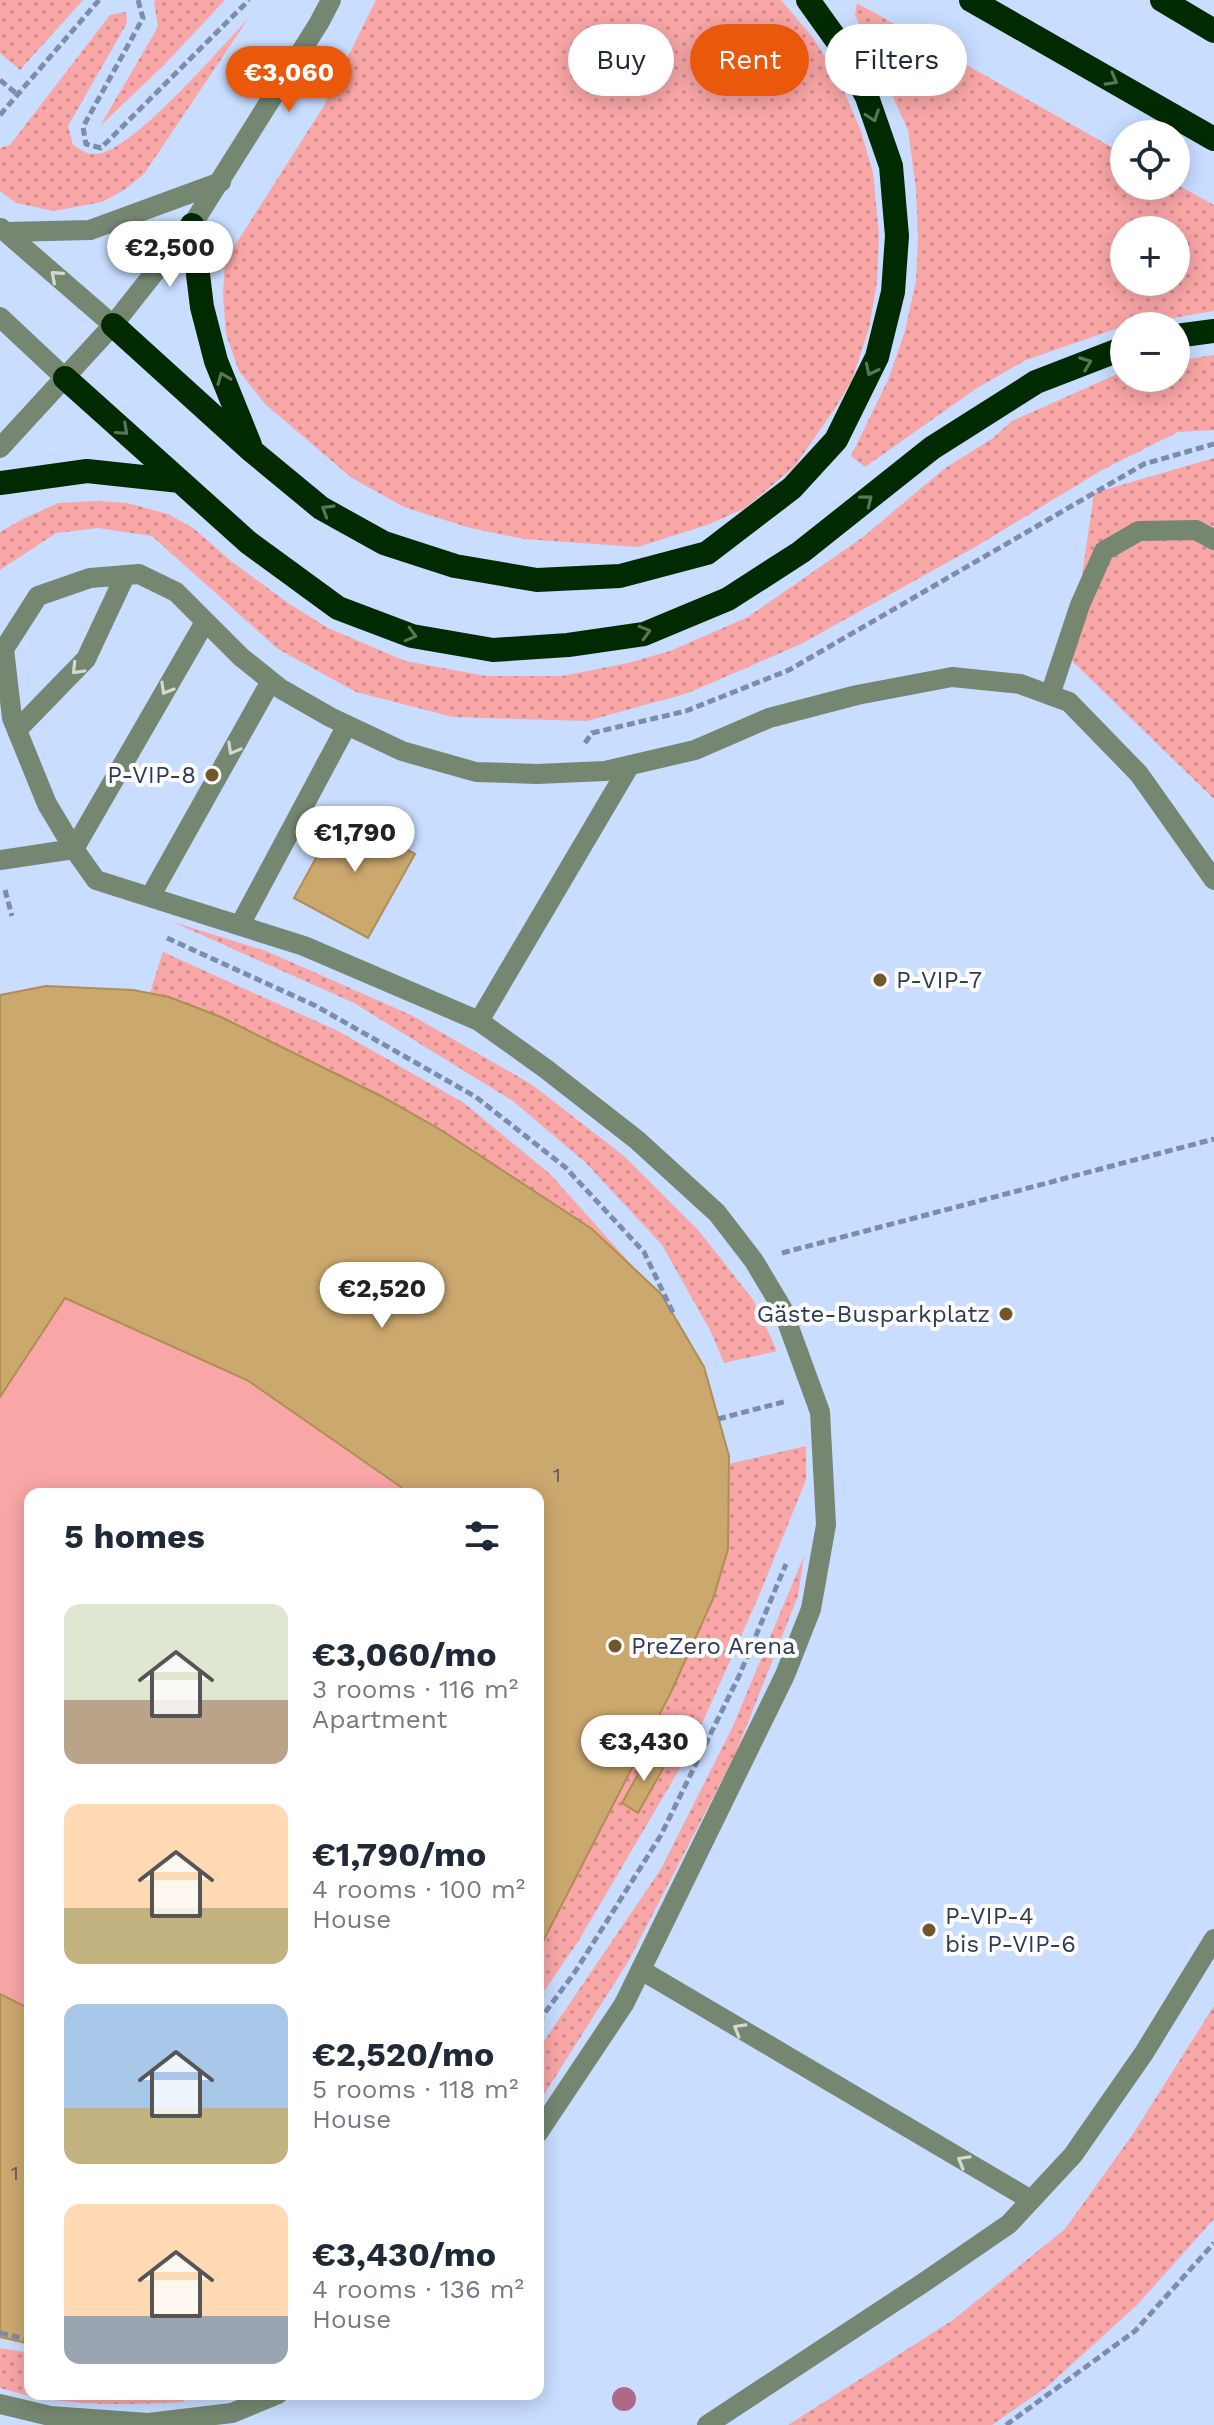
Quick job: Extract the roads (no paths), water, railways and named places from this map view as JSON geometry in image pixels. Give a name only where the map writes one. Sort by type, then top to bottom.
[{"type":"highway","points":[[113,325],[252,451],[321,508],[384,543],[455,566],[537,580],[620,576],[707,553],[792,488],[836,440],[877,357],[893,292],[897,236],[891,166],[867,97],[838,42],[808,0]]},
{"type":"highway","points":[[971,0],[1214,139]]},
{"type":"highway","points":[[1162,0],[1214,31]]},
{"type":"highway","points":[[192,225],[202,307],[216,361],[252,451]]},
{"type":"highway","points":[[1190,334],[1214,331]]},
{"type":"highway","points":[[65,378],[249,543],[338,608],[412,636],[493,650],[568,645],[644,634],[728,599],[801,552],[932,448],[1036,382],[1110,353]]},
{"type":"highway","points":[[0,483],[87,471],[180,481]]},
{"type":"street","points":[[0,448],[113,325],[192,225],[331,0]]},
{"type":"street","points":[[3,230],[90,230],[221,182]]},
{"type":"street","points":[[3,230],[113,325]]},
{"type":"street","points":[[0,317],[65,378]]},
{"type":"street","points":[[1050,695],[1080,605],[1104,551],[1139,531],[1196,530],[1214,540]]},
{"type":"street","points":[[544,2124],[624,2004],[785,1675],[811,1609],[826,1525],[820,1412],[814,1394],[782,1308],[754,1261],[717,1213],[637,1140],[479,1021],[304,946],[96,880],[47,804],[12,718],[4,649],[38,596],[90,578],[139,574],[176,592],[241,657],[281,689],[402,751],[476,772],[605,771],[695,750],[769,718],[857,695],[952,677],[1020,684],[1069,702],[1139,774],[1214,880]]},
{"type":"street","points":[[17,730],[86,659],[125,576]]},
{"type":"street","points":[[74,849],[205,622]]},
{"type":"street","points":[[150,897],[271,681]]},
{"type":"street","points":[[240,925],[347,725]]},
{"type":"street","points":[[479,1021],[630,765]]},
{"type":"street","points":[[0,860],[74,849]]},
{"type":"street","points":[[707,2425],[1009,2224],[1080,2145],[1144,2053],[1214,1939]]},
{"type":"street","points":[[641,1970],[1031,2200]]},
{"type":"street","points":[[0,2404],[50,2416],[148,2423],[224,2420],[232,2413],[263,2400]]},
{"type":"place","name":"P-VIP-8","points":[[212,775]]},
{"type":"place","name":"P-VIP-7","points":[[880,980]]},
{"type":"place","name":"Gäste-Busparkplatz","points":[[1006,1314]]},
{"type":"place","name":"PreZero Arena","points":[[615,1646]]},
{"type":"place","name":"P-VIP-4 bis P-VIP-6","points":[[929,1930]]}]
